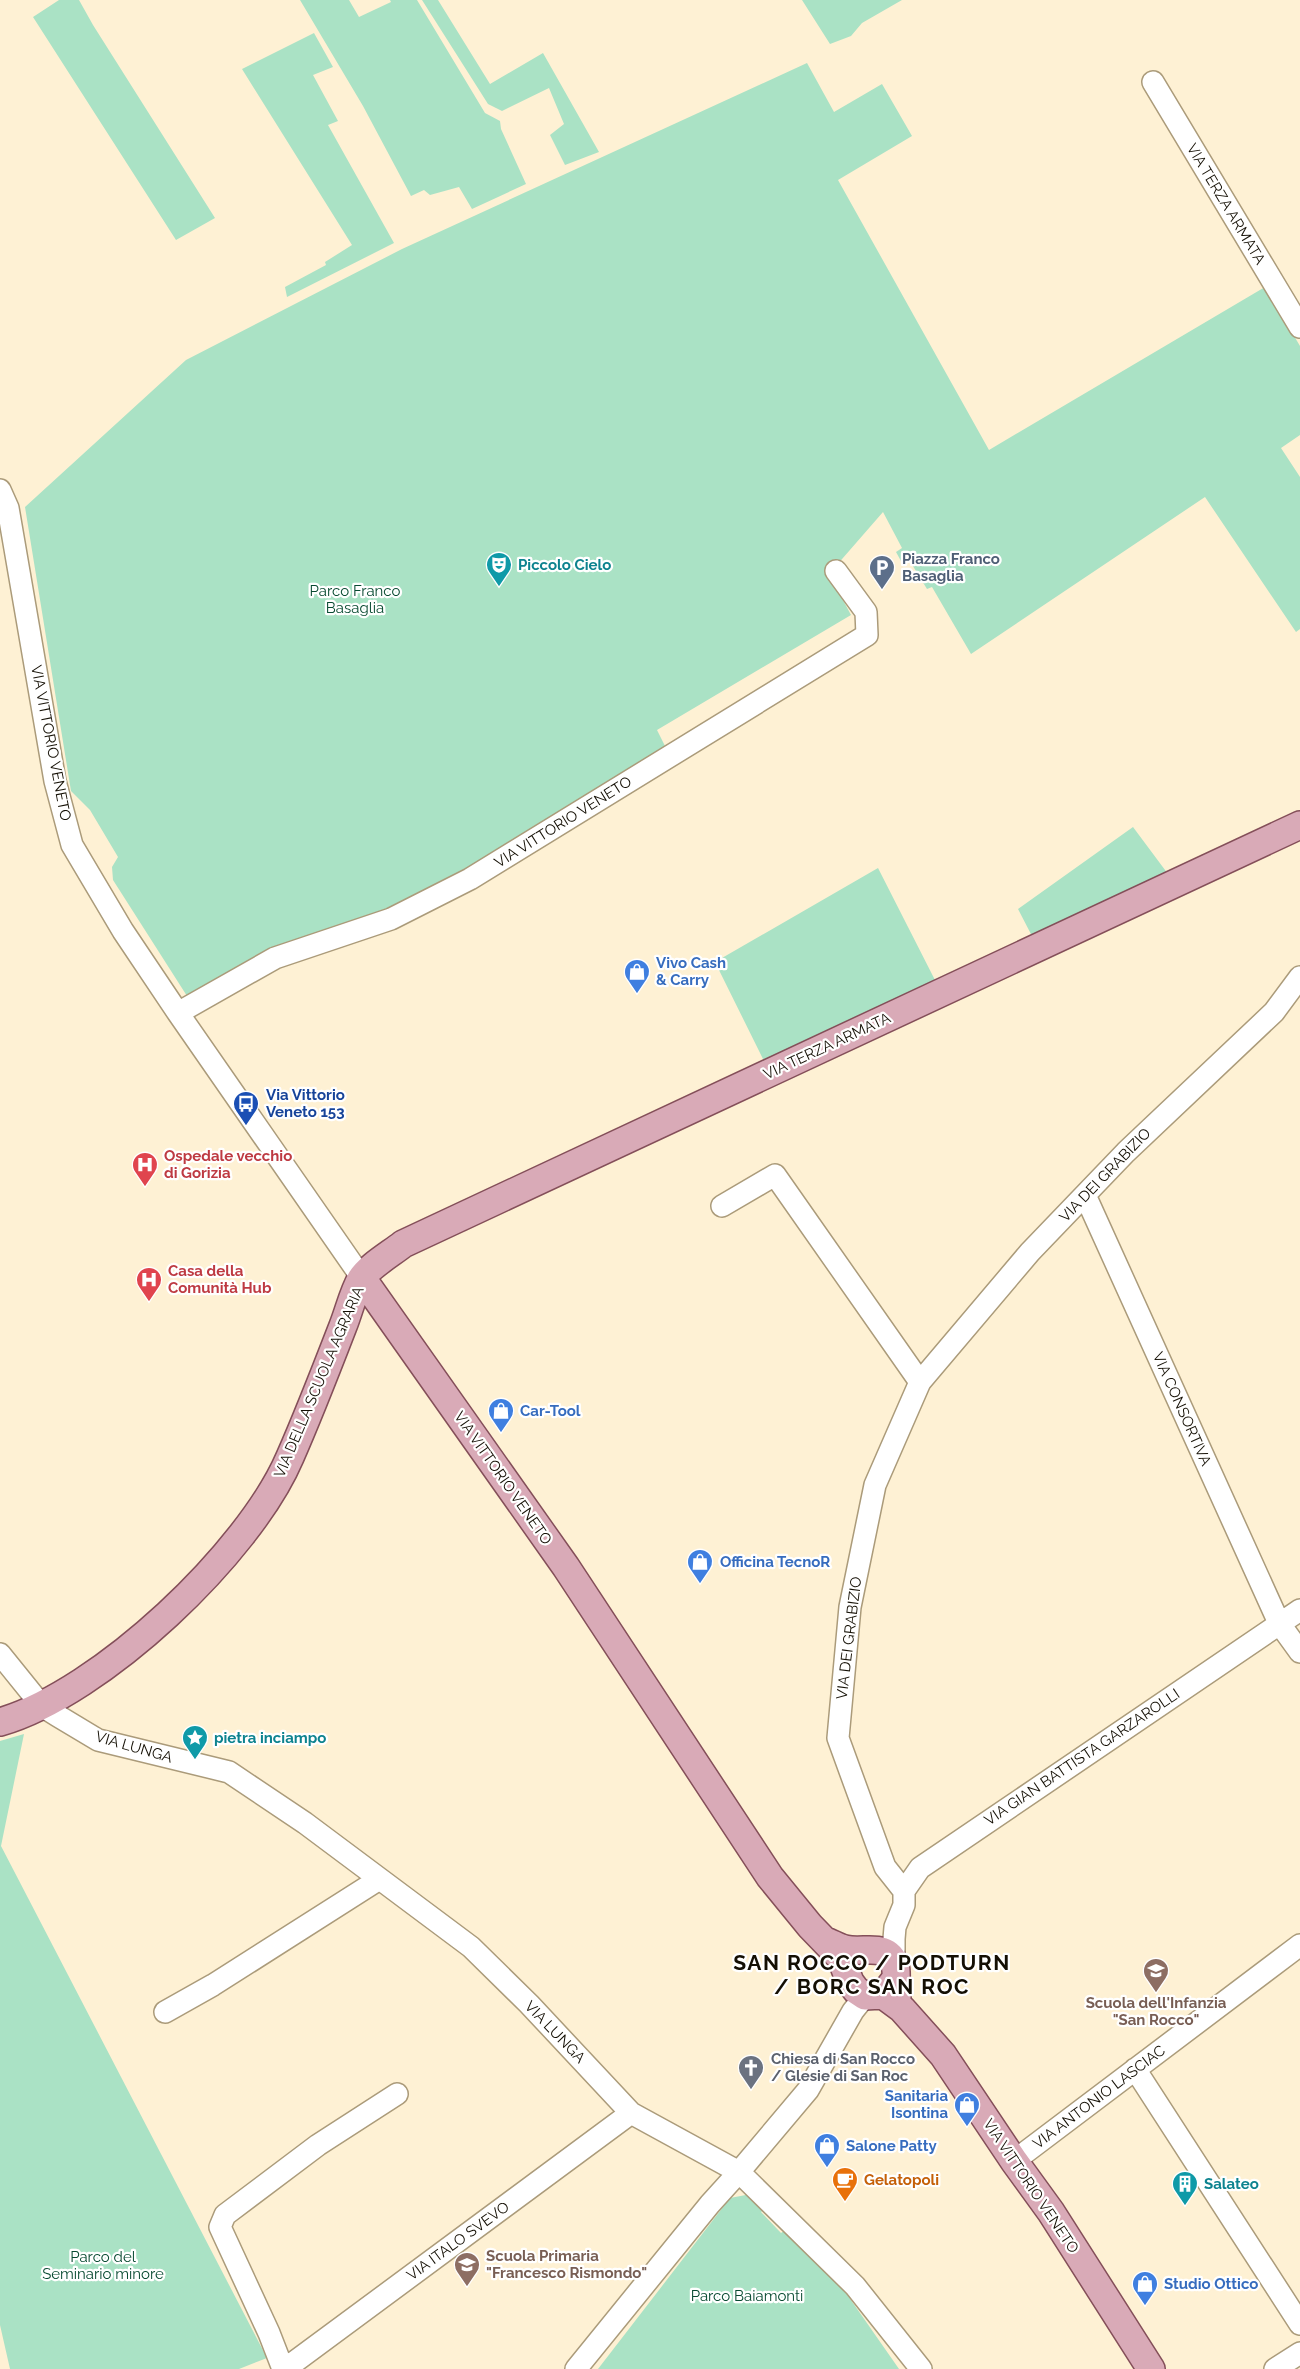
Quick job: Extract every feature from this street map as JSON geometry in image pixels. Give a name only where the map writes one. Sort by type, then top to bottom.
[{"type":"main road","name":"VIA TERZA ARMATA","points":[[362,1278],[404,1244],[1300,825]]},
{"type":"main road","name":"VIA DELLA SCUOLA AGRARIA","points":[[0,1722],[42,1706],[113,1662],[199,1583],[247,1529],[269,1499],[289,1460],[362,1278]]},
{"type":"main road","name":"VIA VITTORIO VENETO","points":[[362,1278],[566,1567],[770,1877],[810,1926],[841,1958],[943,2055],[1051,2212],[1151,2369]]},
{"type":"main road","name":"VIA VITTORIO VENETO","points":[[828,1942],[846,1950],[866,1950]]},
{"type":"main road","points":[[866,1950],[849,1964],[874,1990]]},
{"type":"street","name":"VIA TERZA ARMATA","points":[[1153,82],[1300,327]]},
{"type":"street","name":"VIA VITTORIO VENETO","points":[[4,508],[55,781],[72,845],[123,931],[362,1278]]},
{"type":"street","name":"VIA VITTORIO VENETO","points":[[178,1013],[274,958],[391,919],[470,879],[867,635],[866,612],[836,571]]},
{"type":"street","name":"VIA DEI GRABIZIO","points":[[904,1891],[885,1867],[838,1738],[850,1607],[875,1485],[920,1382],[1030,1252],[1126,1152],[1274,1012],[1300,977]]},
{"type":"street","points":[[722,1206],[775,1175],[920,1382]]},
{"type":"street","name":"VIA CONSORTIVA","points":[[1085,1195],[1279,1623],[1300,1652]]},
{"type":"street","name":"VIA GIAN BATTISTA GARZAROLLI","points":[[874,1990],[893,1946],[895,1927],[904,1905],[904,1891],[920,1868],[1300,1610]]},
{"type":"street","name":"VIA LUNGA","points":[[0,1654],[42,1706],[98,1740],[229,1772],[305,1823],[378,1880],[471,1947],[529,2004],[632,2113],[739,2172],[855,2286],[921,2369]]},
{"type":"street","points":[[165,2012],[213,1985],[378,1880]]},
{"type":"street","points":[[866,1950],[884,1940],[895,1927]]},
{"type":"street","name":"VIA ANTONIO LASCIAC","points":[[1014,2161],[1300,1946]]},
{"type":"street","points":[[576,2369],[710,2204],[808,2090],[874,1990]]},
{"type":"street","points":[[1135,2069],[1300,2324]]},
{"type":"street","name":"VIA ITALO SVEVO","points":[[397,2094],[318,2145],[225,2215],[220,2227],[284,2369],[632,2113]]},
{"type":"street","points":[[1275,2369],[1300,2353]]},
{"type":"green space","points":[[59,0],[79,0],[215,218],[176,240],[33,17]]},
{"type":"green space","points":[[300,0],[349,0],[359,17],[391,2],[390,0],[417,0],[485,113],[500,121],[501,129],[526,184],[472,209],[459,187],[430,195],[424,190],[411,196],[363,106]]},
{"type":"green space","points":[[422,0],[438,0],[490,84],[543,53],[599,152],[565,165],[550,135],[564,124],[549,88],[502,111],[488,104]]},
{"type":"green space","points":[[802,0],[902,0],[862,23],[851,36],[830,44]]},
{"type":"green space","points":[[314,33],[333,67],[313,75],[338,121],[328,125],[394,243],[287,297],[285,287],[326,265],[325,262],[352,245],[242,69]]},
{"type":"green space","name":"Parco Franco Basaglia","points":[[807,63],[834,112],[882,84],[912,136],[838,180],[989,450],[1265,287],[1300,346],[1300,435],[1281,448],[1300,477],[1300,629],[1296,632],[1205,497],[971,654],[932,587],[927,589],[908,558],[901,561],[896,552],[902,548],[883,512],[829,574],[851,615],[657,730],[668,752],[415,903],[278,945],[187,996],[113,880],[112,867],[118,857],[90,810],[71,791],[25,507],[186,360],[402,249]]},
{"type":"green space","points":[[1133,827],[1168,874],[1033,938],[1018,909]]},
{"type":"green space","points":[[878,868],[937,984],[766,1065],[715,962]]},
{"type":"green space","name":"Parco del Seminario minore","points":[[24,1734],[1,1846],[267,2358],[239,2369],[10,2369],[0,2325],[0,1741]]},
{"type":"green space","name":"Parco Baiamonti","points":[[751,2194],[765,2208],[761,2212],[781,2233],[785,2230],[846,2293],[899,2369],[598,2369],[730,2198]]},
{"type":"place","name":"Piccolo Cielo","points":[[499,588]]},
{"type":"place","name":"Piazza Franco Basaglia","points":[[882,591]]},
{"type":"place","name":"Vivo Cash & Carry","points":[[637,995]]},
{"type":"place","name":"Via Vittorio Veneto 153","points":[[246,1127]]},
{"type":"place","name":"Ospedale vecchio di Gorizia","points":[[145,1188]]},
{"type":"place","name":"Casa della Comunità Hub","points":[[149,1303]]},
{"type":"place","name":"Car-Tool","points":[[501,1434]]},
{"type":"place","name":"Officina TecnoR","points":[[700,1585]]},
{"type":"place","name":"pietra inciampo","points":[[195,1761]]},
{"type":"place","name":"Scuola dell'Infanzia \"San Rocco\"","points":[[1156,1994]]},
{"type":"place","name":"Chiesa di San Rocco / Glesie di San Roc","points":[[751,2091]]},
{"type":"place","name":"Sanitaria Isontina","points":[[967,2128]]},
{"type":"place","name":"Salone Patty","points":[[827,2169]]},
{"type":"place","name":"Gelatopoli","points":[[845,2203]]},
{"type":"place","name":"Salateo","points":[[1185,2207]]},
{"type":"place","name":"Scuola Primaria \"Francesco Rismondo\"","points":[[467,2288]]},
{"type":"place","name":"Studio Ottico","points":[[1145,2307]]},
{"type":"district","name":"SAN ROCCO / PODTURN / BORC SAN ROC","points":[[872,1974]]}]
